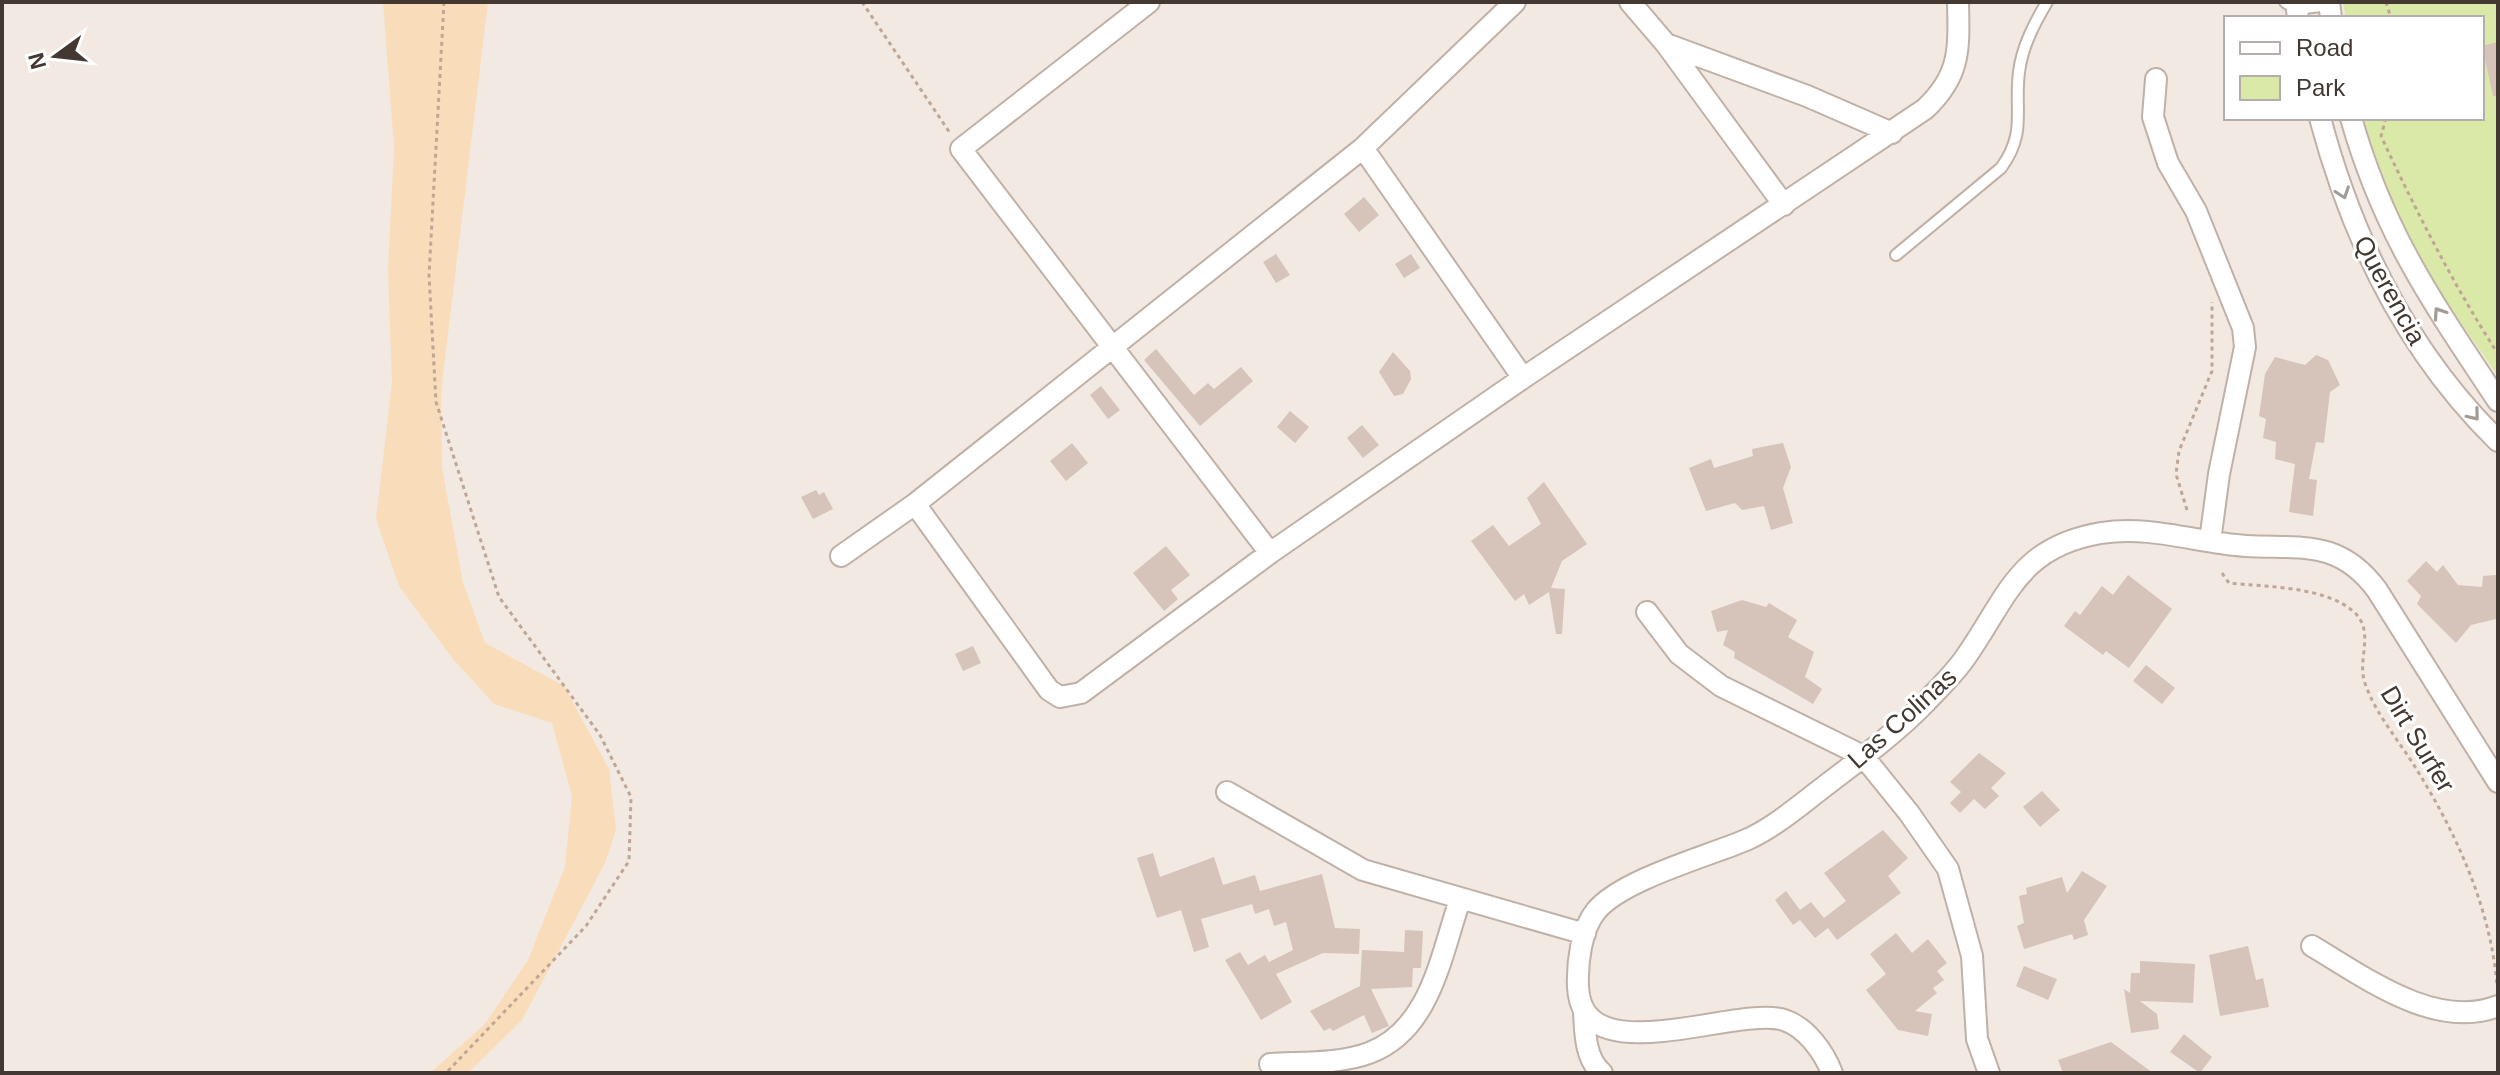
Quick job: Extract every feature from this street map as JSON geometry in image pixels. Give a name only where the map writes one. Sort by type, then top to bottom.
[{"type":"street","points":[[1149,2],[961,149],[1270,553]]},
{"type":"street","points":[[841,556],[915,504],[1363,148],[1515,2]]},
{"type":"street","points":[[1630,2],[1666,44],[1784,205]]},
{"type":"street","points":[[915,504],[1049,690],[1060,697],[1070,698],[1094,685],[1270,553],[1523,378],[1892,133],[1946,90],[1957,63],[1958,2]]},
{"type":"street","points":[[1666,44],[1807,96],[1892,133]]},
{"type":"street","points":[[2156,79],[2153,117],[2168,163],[2196,211],[2243,328],[2245,347],[2219,474],[2210,541]]},
{"type":"street","name":"Querencia","points":[[2321,120],[2349,212],[2391,301],[2426,354],[2498,441]]},
{"type":"street","name":"Querencia","points":[[2352,120],[2377,199],[2399,246],[2420,284],[2498,401]]},
{"type":"street","points":[[1363,148],[1523,378]]},
{"type":"street","name":"Las Colinas","points":[[1602,1073],[1595,1067],[1585,1040],[1584,1012],[1578,989],[1585,934],[1595,911],[1640,882],[1750,838],[1863,756],[1922,706],[1965,660],[2003,594],[2024,570],[2048,552],[2074,539],[2131,531],[2167,532],[2210,541],[2315,548],[2363,571],[2464,723],[2498,782]]},
{"type":"street","points":[[1647,612],[1679,654],[1721,686],[1863,756],[1948,869],[1972,956],[1977,1039],[1989,1073]]},
{"type":"street","points":[[1227,792],[1363,870],[1585,934]]},
{"type":"street","points":[[1270,1064],[1369,1053],[1403,1031],[1431,992],[1460,900]]},
{"type":"street","points":[[2312,946],[2407,1001],[2451,1010],[2495,1007]]},
{"type":"street","points":[[1584,1012],[1593,1022],[1628,1033],[1656,1033],[1762,1017],[1784,1020],[1801,1030],[1817,1046],[1832,1073]]},
{"type":"lane","points":[[1896,255],[2001,168],[2012,153],[2018,137],[2019,71],[2024,49],[2047,2]]},
{"type":"lane","points":[[2294,8],[2329,8]]},
{"type":"path","points":[[444,2],[429,275],[436,402],[499,597],[600,735],[631,797],[629,861],[586,926],[446,1073]]},
{"type":"path","points":[[862,2],[961,149]]},
{"type":"path","points":[[2385,120],[2381,136],[2413,205],[2459,293],[2498,354]]},
{"type":"path","points":[[2187,510],[2176,474],[2179,451],[2212,371],[2213,289],[2220,277]]},
{"type":"path","name":"Dirt Surfer","points":[[2222,573],[2229,583],[2307,593],[2340,603],[2355,612],[2367,629],[2364,684],[2455,839],[2474,885],[2494,951],[2495,1007]]},
{"type":"green space","points":[[2343,2],[2498,2],[2498,376],[2409,248],[2363,120],[2484,120],[2484,16],[2346,16]]},
{"type":"sand","points":[[383,2],[488,2],[441,392],[442,467],[463,583],[485,643],[564,686],[609,769],[616,830],[605,863],[522,1020],[468,1073],[430,1073],[485,1024],[528,960],[565,867],[572,796],[552,723],[494,704],[453,659],[399,586],[376,519],[392,383],[388,271],[394,147]]},
{"type":"building","points":[[2498,42],[2498,96],[2493,96],[2484,46]]},
{"type":"building","points":[[1364,197],[1379,215],[1359,232],[1344,214]]},
{"type":"building","points":[[1276,254],[1290,275],[1276,283],[1263,262]]},
{"type":"building","points":[[1411,254],[1420,268],[1404,278],[1395,264]]},
{"type":"building","points":[[1156,349],[1194,395],[1208,383],[1214,389],[1241,367],[1253,381],[1200,426],[1144,360]]},
{"type":"building","points":[[1393,352],[1410,371],[1411,379],[1403,394],[1394,396],[1379,372]]},
{"type":"building","points":[[2316,355],[2328,360],[2340,385],[2330,392],[2324,443],[2316,442],[2309,479],[2317,480],[2313,516],[2289,512],[2295,464],[2275,459],[2276,442],[2263,438],[2266,419],[2259,416],[2265,374],[2275,357],[2305,365]]},
{"type":"building","points":[[1101,386],[1120,410],[1108,419],[1090,395]]},
{"type":"building","points":[[1290,411],[1309,427],[1295,443],[1277,427]]},
{"type":"building","points":[[1362,425],[1379,445],[1363,458],[1347,438]]},
{"type":"building","points":[[1072,443],[1088,463],[1066,481],[1050,461]]},
{"type":"building","points":[[1783,443],[1791,467],[1783,488],[1793,523],[1771,530],[1764,506],[1742,510],[1735,503],[1706,511],[1689,468],[1711,459],[1714,468],[1753,456],[1752,449]]},
{"type":"building","points":[[1544,482],[1587,544],[1562,561],[1551,588],[1565,589],[1562,634],[1556,634],[1549,592],[1529,605],[1524,594],[1515,601],[1471,541],[1493,525],[1509,546],[1541,524],[1527,498]]},
{"type":"building","points":[[816,490],[819,495],[824,492],[833,509],[813,519],[801,497]]},
{"type":"building","points":[[1166,546],[1190,575],[1171,590],[1178,599],[1164,611],[1133,573]]},
{"type":"building","points":[[2426,561],[2437,572],[2443,565],[2458,585],[2482,587],[2483,576],[2496,575],[2496,619],[2471,625],[2456,643],[2417,604],[2421,596],[2407,581]]},
{"type":"building","points":[[2128,575],[2172,609],[2129,668],[2106,651],[2103,655],[2064,626],[2075,611],[2080,615],[2102,586],[2113,595]]},
{"type":"building","points":[[1742,600],[1766,607],[1769,603],[1797,620],[1788,637],[1814,652],[1805,677],[1822,689],[1813,704],[1734,658],[1735,652],[1723,645],[1728,630],[1717,632],[1711,611]]},
{"type":"building","points":[[973,646],[981,663],[963,671],[955,654]]},
{"type":"building","points":[[2146,665],[2175,688],[2162,704],[2133,681]]},
{"type":"building","points":[[1979,753],[2006,773],[1991,788],[1999,796],[1985,809],[1974,799],[1960,813],[1950,803],[1961,792],[1950,782]]},
{"type":"building","points":[[2042,791],[2060,810],[2040,827],[2023,807]]},
{"type":"building","points":[[1883,830],[1908,858],[1888,876],[1901,893],[1837,940],[1828,928],[1815,938],[1800,920],[1793,925],[1775,900],[1786,891],[1800,910],[1811,902],[1824,918],[1846,901],[1824,873]]},
{"type":"building","points":[[1153,853],[1160,877],[1214,857],[1223,885],[1255,875],[1260,891],[1322,874],[1335,928],[1360,929],[1359,954],[1323,953],[1276,974],[1292,1002],[1261,1020],[1225,960],[1240,952],[1248,965],[1265,955],[1269,962],[1293,950],[1286,922],[1274,926],[1269,909],[1255,914],[1252,904],[1201,919],[1209,947],[1194,952],[1181,910],[1157,918],[1137,858]]},
{"type":"building","points":[[2082,871],[2107,886],[2084,920],[2088,935],[2074,940],[2072,934],[2024,949],[2017,926],[2024,923],[2019,896],[2027,894],[2026,888],[2062,877],[2067,893]]},
{"type":"building","points":[[1405,930],[1423,931],[1421,968],[1413,968],[1412,987],[1371,989],[1389,1026],[1372,1033],[1364,1015],[1333,1031],[1330,1028],[1324,1031],[1310,1011],[1360,986],[1362,950],[1404,952]]},
{"type":"building","points":[[1896,933],[1912,953],[1928,939],[1947,963],[1937,971],[1944,980],[1933,988],[1937,993],[1915,1011],[1932,1014],[1928,1036],[1898,1030],[1866,990],[1886,974],[1870,954]]},
{"type":"building","points":[[2248,946],[2256,980],[2263,978],[2269,1007],[2220,1016],[2209,955]]},
{"type":"building","points":[[2140,961],[2195,964],[2193,1003],[2140,1001],[2157,1014],[2159,1029],[2131,1033],[2124,989],[2130,993],[2131,973],[2140,973]]},
{"type":"building","points":[[2024,966],[2057,979],[2048,1000],[2016,986]]},
{"type":"building","points":[[2184,1034],[2212,1057],[2200,1073],[2170,1052]]},
{"type":"building","points":[[2111,1042],[2153,1073],[2063,1073],[2058,1060]]}]
